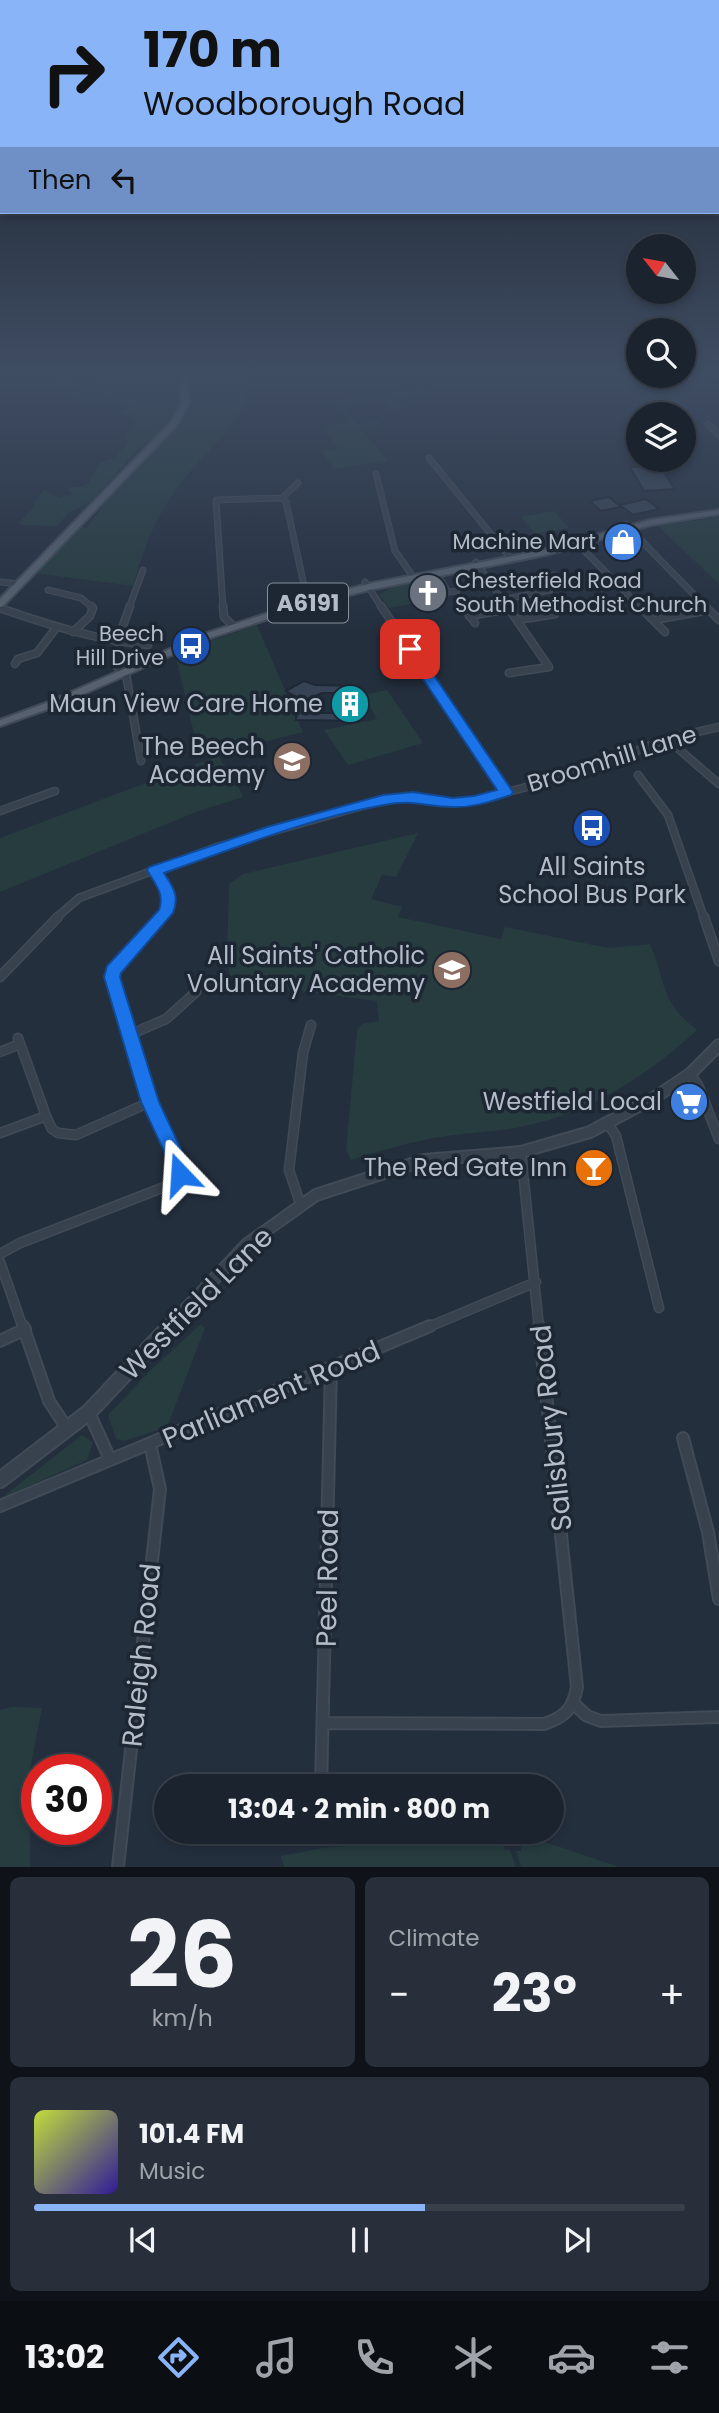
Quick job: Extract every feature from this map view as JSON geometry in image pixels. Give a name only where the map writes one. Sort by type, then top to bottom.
[{"type":"main road","points":[[0,606],[138,459]]},
{"type":"main road","name":"A6191","points":[[0,717],[231,625],[312,599],[366,584],[510,558],[628,527],[719,509]]},
{"type":"main road","name":"A6191","points":[[413,576],[438,574],[477,564]]},
{"type":"main road","name":"A6191","points":[[0,723],[50,705],[120,669]]},
{"type":"street","points":[[430,459],[510,558]]},
{"type":"street","points":[[376,474],[395,551],[413,576]]},
{"type":"street","points":[[231,625],[224,617],[216,500],[282,498],[298,484]]},
{"type":"street","points":[[282,498],[286,502],[305,590],[312,599]]},
{"type":"street","points":[[628,527],[719,620]]},
{"type":"street","points":[[576,542],[666,632]]},
{"type":"street","points":[[477,564],[549,667],[509,673]]},
{"type":"street","points":[[117,642],[143,570]]},
{"type":"street","points":[[438,574],[448,592],[457,591]]},
{"type":"street","points":[[528,580],[555,575]]},
{"type":"street","points":[[502,600],[550,590],[539,578]]},
{"type":"street","points":[[0,582],[20,584]]},
{"type":"street","points":[[366,584],[506,792]]},
{"type":"street","points":[[48,590],[85,600],[93,608],[90,616],[73,632]]},
{"type":"street","points":[[461,604],[475,623]]},
{"type":"street","points":[[0,606],[56,628],[117,642],[148,645]]},
{"type":"street","points":[[469,616],[509,609]]},
{"type":"street","points":[[654,620],[709,610]]},
{"type":"street","points":[[517,620],[555,614]]},
{"type":"street","points":[[15,664],[18,659],[37,653],[56,628]]},
{"type":"street","points":[[120,669],[126,674],[141,761]]},
{"type":"street","name":"Broomhill Lane","points":[[0,977],[79,898],[154,870],[261,833],[383,800],[413,796],[453,803],[474,801],[582,770],[639,747],[719,727]]},
{"type":"street","points":[[667,739],[719,784]]},
{"type":"street","points":[[638,775],[668,814],[719,961]]},
{"type":"street","points":[[0,811],[55,791]]},
{"type":"street","points":[[0,1254],[20,1243],[175,1181],[180,1174],[179,1164],[150,1102],[112,977],[113,971],[165,913],[170,902],[167,890],[154,870]]},
{"type":"street","points":[[129,1035],[164,1022],[196,992]]},
{"type":"street","points":[[301,1206],[289,1170],[303,1053],[311,1025]]},
{"type":"street","points":[[0,1052],[19,1041],[52,1129],[66,1135],[76,1135],[150,1102]]},
{"type":"street","name":"Westfield Lane","points":[[0,1480],[89,1412],[247,1244],[316,1195],[424,1160],[521,1152],[563,1142],[608,1124],[690,1074],[719,1045]]},
{"type":"street","points":[[690,1074],[698,1085],[719,1139]]},
{"type":"street","points":[[0,1133],[46,1115]]},
{"type":"street","points":[[608,1124],[616,1136],[659,1308]]},
{"type":"street","name":"Salisbury Road","points":[[521,1152],[577,1687],[574,1704]]},
{"type":"street","points":[[0,1262],[49,1401],[68,1430]]},
{"type":"street","name":"Parliament Road","points":[[2,1505],[536,1282]]},
{"type":"street","points":[[0,1341],[25,1329]]},
{"type":"street","name":"Peel Road","points":[[322,1774],[331,1369]]},
{"type":"street","points":[[89,1412],[110,1459]]},
{"type":"street","points":[[683,1438],[708,1532],[719,1599]]},
{"type":"street","name":"Raleigh Road","points":[[118,1867],[160,1489],[150,1444]]},
{"type":"street","points":[[324,1723],[544,1724],[564,1717],[574,1704],[587,1716],[601,1721],[719,1717]]},
{"type":"green space","points":[[111,459],[129,459],[91,502],[68,513],[57,526],[22,525],[19,522],[34,507],[34,502],[44,490],[60,498],[73,493],[69,492],[68,488],[83,486],[89,482],[100,463]]},
{"type":"green space","points":[[142,459],[202,459],[162,512],[143,554],[133,586],[34,573],[78,527],[87,528],[116,488]]},
{"type":"green space","points":[[327,459],[388,461],[333,469]]},
{"type":"green space","points":[[554,511],[569,528],[535,534],[521,517]]},
{"type":"green space","points":[[719,517],[719,584],[658,526]]},
{"type":"green space","points":[[413,582],[415,586],[408,587],[414,590],[421,602],[389,608],[379,595],[395,585]]},
{"type":"green space","points":[[257,625],[303,732],[247,746],[219,757],[227,771],[249,765],[253,773],[234,778],[243,797],[196,812],[0,892],[0,838],[212,758],[196,742],[175,653]]},
{"type":"green space","points":[[387,690],[423,743],[348,765],[324,730],[377,719],[363,695]]},
{"type":"green space","name":"All Saints' Catholic Voluntary Academy","points":[[418,833],[396,877],[382,875],[371,899],[402,907],[398,917],[501,939],[505,927],[608,948],[650,944],[670,1000],[676,1010],[697,1030],[639,1076],[572,1112],[504,1130],[417,1141],[351,1160],[346,1150],[357,1030],[362,1024],[379,1021],[377,1001],[231,982],[227,957],[229,884],[243,874]]},
{"type":"green space","points":[[201,1324],[205,1328],[167,1427],[124,1441],[116,1439],[108,1415],[153,1368]]},
{"type":"green space","points":[[82,1435],[93,1442],[87,1460],[0,1499]]},
{"type":"green space","points":[[12,1707],[42,1708],[33,1754],[21,1754],[21,1845],[30,1845],[30,1867],[0,1867],[0,1710]]},
{"type":"green space","points":[[367,1844],[503,1844],[504,1849],[510,1850],[516,1867],[284,1867],[281,1856],[323,1848]]},
{"type":"green space","points":[[521,1844],[551,1844],[619,1867],[521,1867],[516,1851],[521,1851]]},
{"type":"building","points":[[633,472],[664,472],[675,489],[644,491]]},
{"type":"building","points":[[609,497],[621,507],[601,511],[590,501]]},
{"type":"building","points":[[646,499],[659,509],[633,515],[620,505]]},
{"type":"building","name":"Machine Mart","points":[[627,534],[639,545],[617,549],[608,540]]},
{"type":"building","name":"Chesterfield Road South Methodist Church","points":[[435,584],[442,595],[418,598],[412,587]]},
{"type":"building","name":"Maun View Care Home","points":[[304,681],[315,685],[357,686],[356,721],[296,720],[298,698],[286,691]],"holes":[[[322,693],[345,693],[344,710],[338,713],[309,713],[310,699]]]},
{"type":"building","name":"The Red Gate Inn","points":[[580,1161],[608,1162],[609,1174],[581,1173]]},
{"type":"place","name":"Machine Mart","points":[[623,542]]},
{"type":"place","name":"Chesterfield Road South Methodist Church","points":[[428,593]]},
{"type":"place","name":"Beech Hill Drive","points":[[191,646]]},
{"type":"place","name":"Maun View Care Home","points":[[350,704]]},
{"type":"place","name":"The Beech Academy","points":[[292,761]]},
{"type":"place","name":"All Saints School Bus Park","points":[[592,828]]},
{"type":"place","name":"All Saints' Catholic Voluntary Academy","points":[[452,970]]},
{"type":"place","name":"Westfield Local","points":[[689,1102]]},
{"type":"place","name":"The Red Gate Inn","points":[[594,1168]]},
{"type":"route","points":[[180,1174],[179,1164],[150,1102],[112,977],[113,971],[165,913],[170,902],[167,890],[154,870],[272,830],[383,800],[413,796],[453,803],[474,801],[506,792],[410,649]]}]
